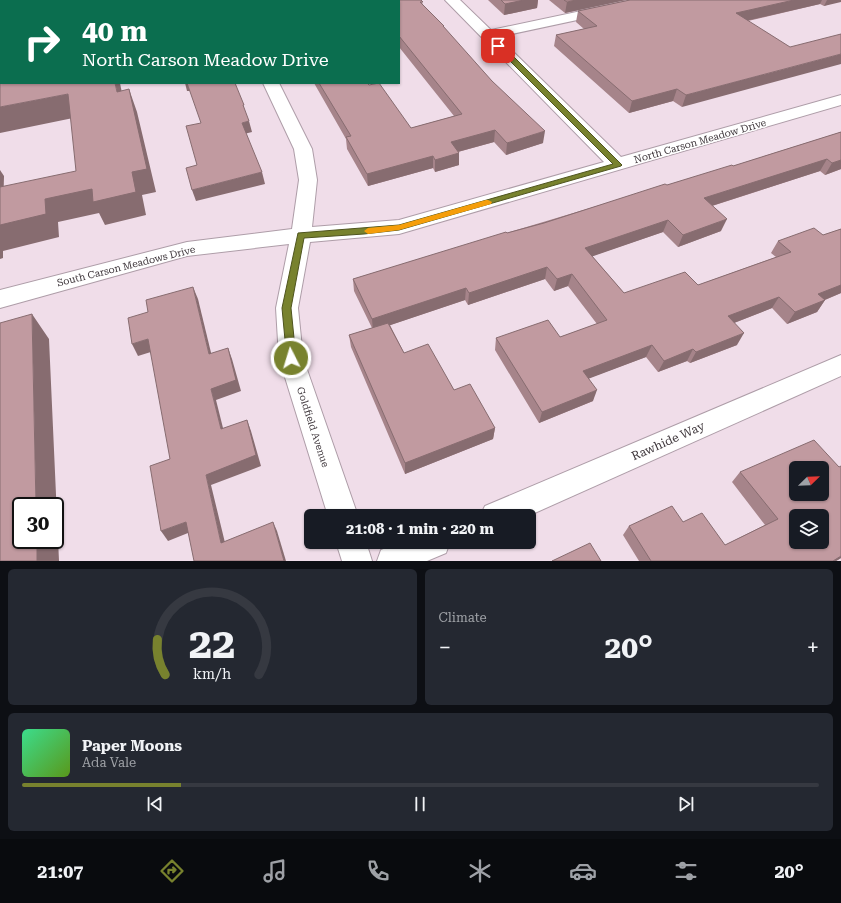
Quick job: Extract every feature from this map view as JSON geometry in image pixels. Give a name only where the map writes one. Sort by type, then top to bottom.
[{"type":"street","points":[[452,0],[618,165]]},
{"type":"street","points":[[488,35],[652,0]]},
{"type":"street","name":"Goldfield Avenue","points":[[272,84],[304,148],[308,180],[301,235],[287,308],[291,358],[341,509]]},
{"type":"street","name":"North Carson Meadow Drive","points":[[301,235],[364,232],[399,227],[841,100]]},
{"type":"street","name":"South Carson Meadows Drive","points":[[0,299],[187,249],[301,235]]},
{"type":"street","name":"Rawhide Way","points":[[511,509],[841,365]]},
{"type":"street","points":[[354,549],[358,561]]},
{"type":"street","points":[[392,561],[419,549]]},
{"type":"building","points":[[400,0],[421,0],[423,2],[420,2],[444,26],[492,81],[545,131],[507,143],[495,130],[451,142],[459,153],[435,160],[433,156],[367,174],[346,137],[351,136],[320,84],[380,84],[411,128],[462,114],[400,37]]},
{"type":"building","points":[[501,0],[524,0],[505,4]]},
{"type":"building","points":[[564,0],[576,0],[567,2]]},
{"type":"building","points":[[630,0],[794,0],[736,13],[790,47],[841,34],[841,54],[686,95],[677,89],[632,101],[556,35],[597,26],[578,11]]},
{"type":"building","points":[[0,84],[115,84],[117,92],[129,89],[147,169],[132,172],[136,192],[93,202],[92,189],[45,199],[46,214],[0,225],[0,187],[76,171],[68,94],[0,107]]},
{"type":"building","points":[[187,84],[235,84],[249,121],[242,123],[262,172],[192,190],[186,168],[197,165],[186,126],[201,123]]},
{"type":"building","points":[[841,132],[841,160],[832,163],[827,159],[704,198],[727,219],[683,235],[668,220],[585,248],[624,293],[685,272],[698,285],[791,252],[778,241],[814,228],[823,235],[841,229],[841,285],[818,294],[825,300],[795,312],[779,297],[728,316],[744,333],[696,352],[693,349],[664,361],[652,345],[583,371],[597,390],[542,412],[496,338],[548,320],[560,337],[607,320],[572,274],[557,279],[547,267],[469,293],[466,288],[372,319],[353,279],[506,232],[507,233],[544,223],[665,184],[667,185],[732,165],[733,166]]},
{"type":"building","points":[[193,287],[209,354],[228,348],[236,380],[211,389],[221,429],[247,420],[256,455],[206,475],[221,543],[273,522],[284,561],[194,561],[186,522],[161,531],[150,466],[170,459],[148,339],[132,344],[128,318],[148,312],[146,300]]},
{"type":"building","points":[[32,314],[36,497],[12,497],[12,549],[37,549],[37,561],[0,561],[0,323]]},
{"type":"building","points":[[388,323],[404,353],[428,344],[454,390],[470,384],[495,428],[405,463],[349,335]]},
{"type":"building","points":[[814,440],[839,467],[841,466],[841,556],[833,561],[651,561],[629,526],[672,506],[683,522],[702,513],[725,545],[778,519],[740,472]]},
{"type":"building","points":[[590,543],[601,561],[552,561]]},
{"type":"slow traffic","points":[[368,231],[399,227],[436,218],[488,202]]},
{"type":"route","points":[[291,358],[287,308],[301,235],[364,232],[399,227],[436,218],[618,165],[498,46]]}]
